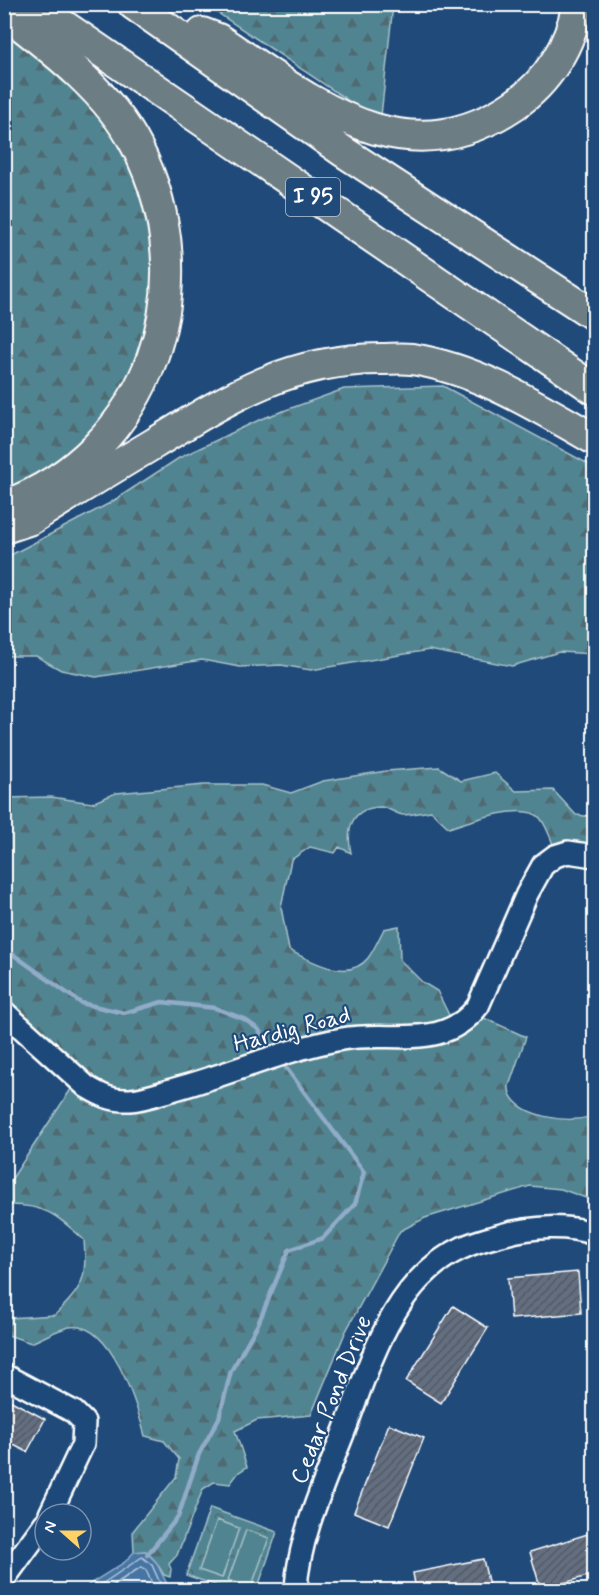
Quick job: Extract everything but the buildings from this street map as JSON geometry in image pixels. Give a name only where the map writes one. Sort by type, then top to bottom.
[{"type":"highway","name":"I 95","points":[[32,4],[594,389]]},
{"type":"highway","points":[[138,8],[218,39],[326,109],[345,118],[384,133],[416,136],[464,129],[502,113],[519,102],[551,70],[562,51],[578,4]]},
{"type":"highway","name":"I 95","points":[[138,8],[344,152],[594,315]]},
{"type":"highway","points":[[4,12],[80,77],[105,102],[136,145],[158,196],[165,230],[167,262],[166,296],[153,360],[119,422],[97,449],[74,470],[44,489],[4,506]]},
{"type":"highway","points":[[4,528],[31,519],[236,393],[275,377],[318,364],[362,359],[412,359],[494,385],[594,439]]},
{"type":"street","name":"Hardig Road","points":[[4,1012],[87,1087],[117,1100],[144,1098],[264,1062],[285,1053],[356,1036],[423,1036],[448,1032],[470,1017],[482,999],[527,894],[543,865],[555,856],[568,852],[594,856]]},
{"type":"street","name":"Cedar Pond Drive","points":[[296,1590],[300,1561],[311,1520],[364,1375],[394,1315],[419,1281],[460,1248],[488,1238],[520,1230],[559,1228],[594,1234]]},
{"type":"street","points":[[4,1375],[74,1412],[84,1422],[83,1444],[56,1502]]},
{"type":"street","points":[[4,1580],[33,1540]]},
{"type":"green space","points":[[206,5],[393,5],[381,116],[370,115]]},
{"type":"green space","points":[[4,13],[95,93],[167,238],[130,403],[4,508]]},
{"type":"green space","points":[[443,386],[594,467],[594,654],[559,652],[512,666],[429,650],[311,670],[281,665],[240,667],[202,660],[96,677],[61,670],[36,656],[5,656],[5,558],[110,503],[179,458],[261,419],[344,389]]},
{"type":"green space","points":[[439,767],[461,781],[495,773],[516,791],[553,790],[576,815],[594,817],[594,856],[556,852],[543,821],[533,813],[496,814],[449,828],[431,811],[403,815],[383,807],[370,808],[357,816],[350,828],[351,853],[339,847],[335,853],[310,847],[291,860],[281,907],[289,950],[329,968],[350,969],[360,965],[368,958],[384,929],[399,926],[400,960],[422,982],[437,991],[453,1023],[473,1013],[526,1037],[509,1086],[511,1096],[519,1105],[530,1111],[558,1119],[585,1118],[594,1114],[594,1201],[561,1189],[530,1186],[425,1218],[400,1231],[345,1333],[311,1415],[257,1420],[235,1431],[247,1467],[239,1472],[230,1484],[214,1482],[203,1489],[177,1555],[169,1564],[170,1577],[164,1575],[146,1551],[134,1552],[133,1531],[176,1477],[179,1459],[164,1441],[145,1436],[129,1386],[109,1350],[97,1336],[84,1328],[64,1328],[31,1343],[5,1334],[5,1316],[9,1318],[55,1315],[72,1297],[81,1282],[84,1274],[85,1254],[84,1240],[49,1212],[30,1206],[5,1205],[5,1189],[77,1080],[5,1011],[4,798],[51,797],[92,803],[116,793],[204,785],[262,785],[291,793],[323,781],[386,771]]},
{"type":"green space","points":[[210,1508],[277,1532],[257,1590],[229,1590],[186,1575]]},
{"type":"green space","points":[[217,1520],[239,1528],[222,1578],[199,1570]]},
{"type":"green space","points":[[246,1530],[269,1538],[251,1588],[228,1580]]},
{"type":"water","points":[[145,1551],[156,1562],[170,1590],[84,1590],[88,1585],[125,1562],[134,1552]]},
{"type":"waterway","points":[[4,948],[81,1003],[124,1013],[162,1002],[215,1008],[244,1019],[258,1029],[274,1051]]},
{"type":"waterway","points":[[147,1555],[178,1517],[199,1454],[219,1418],[231,1371],[258,1324],[289,1250],[323,1238],[355,1204],[364,1172],[281,1061]]}]
